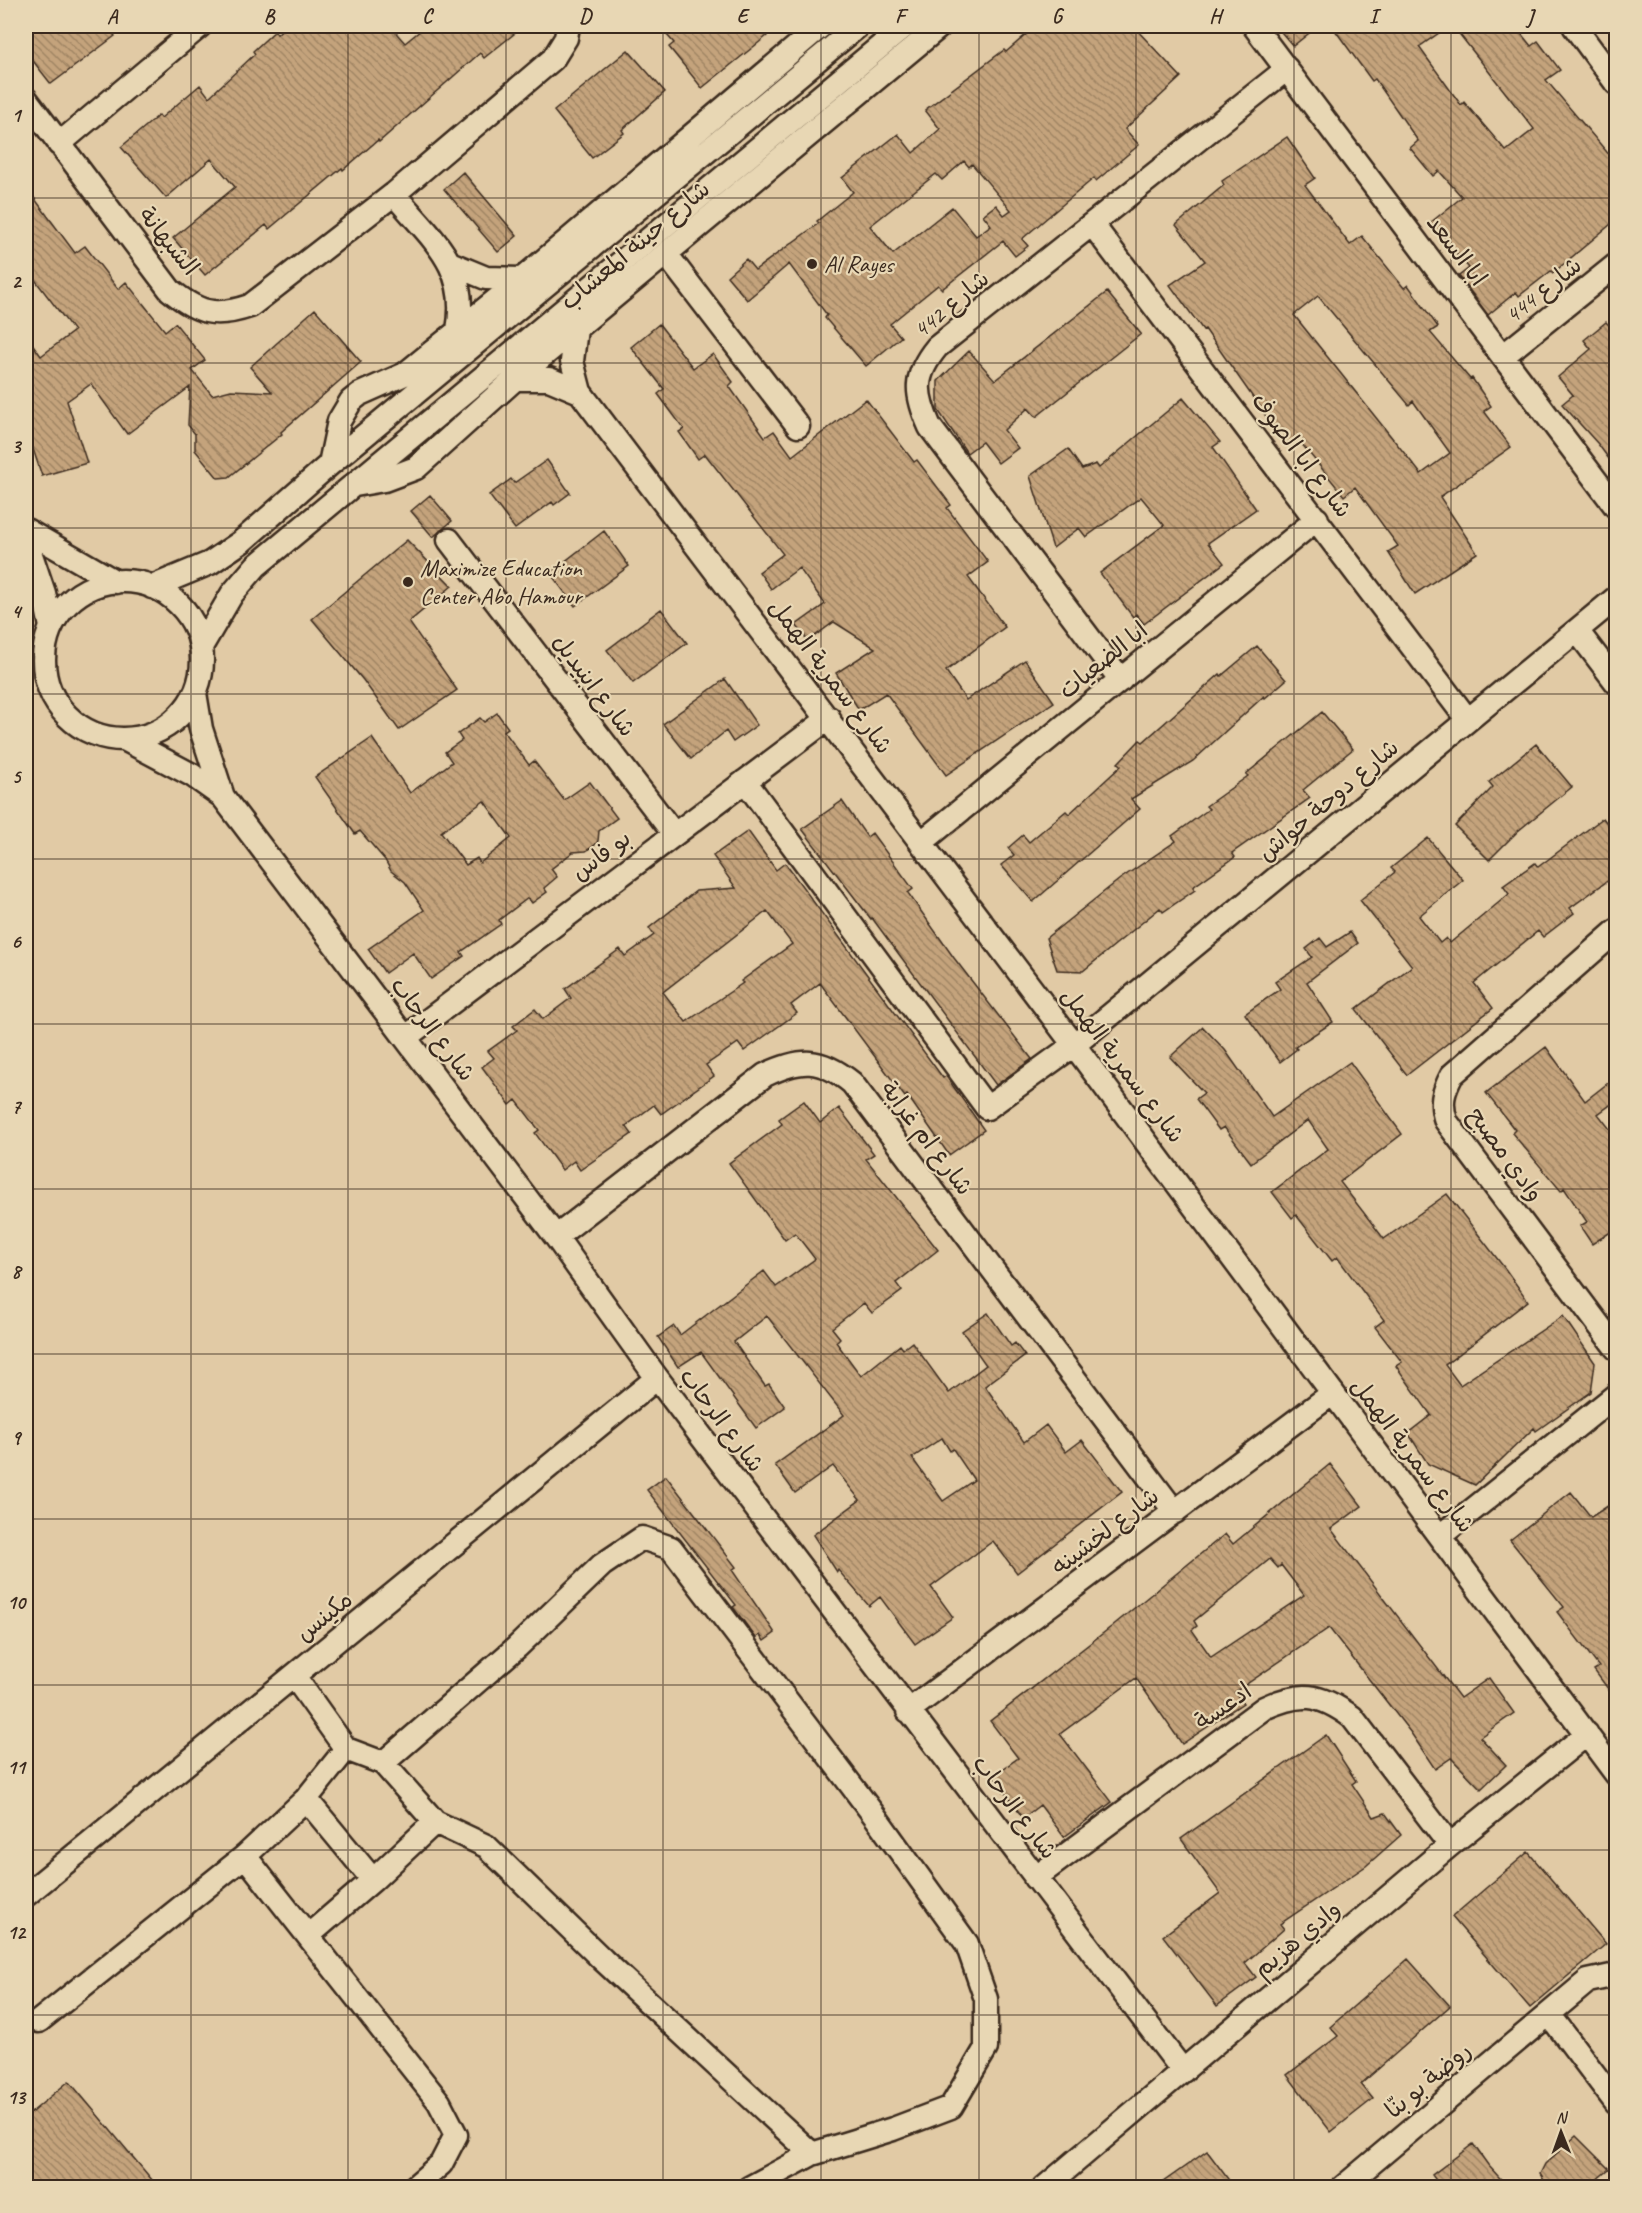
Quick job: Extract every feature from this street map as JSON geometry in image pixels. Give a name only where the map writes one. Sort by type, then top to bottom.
[{"type":"street","points":[[59,144],[200,26]]},
{"type":"street","name":"الشبهانة","points":[[26,99],[170,290],[189,306],[207,312],[229,313],[250,306],[394,194],[553,59],[566,38],[568,26]]},
{"type":"street","name":"شارع حينة المعشاب","points":[[330,464],[339,421],[351,401],[360,393],[405,374],[522,279],[821,26]]},
{"type":"street","name":"شارع حينة المعشاب","points":[[152,587],[210,563],[241,542],[330,464],[858,26]]},
{"type":"street","name":"شارع حينة المعشاب","points":[[201,646],[232,594],[256,567],[904,26]]},
{"type":"street","name":"شارع حينة المعشاب","points":[[354,485],[384,480],[416,468],[515,379],[940,26]]},
{"type":"street","name":"ابا السعد","points":[[1254,26],[1617,507]]},
{"type":"street","points":[[1574,26],[1617,83]]},
{"type":"street","name":"شارع 442","points":[[1121,680],[930,427],[920,405],[917,384],[924,363],[937,347],[1287,69]]},
{"type":"street","points":[[394,194],[452,264],[461,297],[458,330]]},
{"type":"street","name":"شارع ابا الصوف","points":[[1092,224],[1467,719]]},
{"type":"street","points":[[666,254],[798,426]]},
{"type":"street","points":[[452,264],[486,278],[522,279]]},
{"type":"street","name":"شارع 444","points":[[1503,356],[1617,265]]},
{"type":"street","name":"شارع سمرية الهمل","points":[[576,329],[572,361],[580,392],[829,718],[1617,1774]]},
{"type":"street","name":"شارع سمرية الهمل","points":[[515,379],[549,379],[580,392]]},
{"type":"street","name":"ابا الضعيات","points":[[922,842],[1317,519]]},
{"type":"street","points":[[26,530],[116,582]]},
{"type":"street","points":[[26,540],[44,593],[51,627]]},
{"type":"street","name":"شارع ابنيديل","points":[[449,540],[674,834]]},
{"type":"street","points":[[116,582],[152,587],[175,600],[192,621],[201,646],[202,674],[195,693],[183,712],[167,726],[147,736],[126,740],[99,736],[75,723],[57,704],[46,679],[44,653],[51,627],[63,610],[78,596],[96,586],[116,582]]},
{"type":"street","name":"شارع دوحة حواش","points":[[745,781],[987,1108],[1074,1045],[1467,719],[1578,632],[1617,598]]},
{"type":"street","points":[[1578,632],[1617,682]]},
{"type":"street","name":"شارع الرحاب","points":[[195,693],[201,729],[223,797]]},
{"type":"street","name":"بو فاس","points":[[406,1036],[829,718]]},
{"type":"street","name":"شارع الرحاب","points":[[126,740],[160,756],[223,797],[406,1036],[556,1237],[657,1378],[1183,2071]]},
{"type":"street","name":"وادي مصبح","points":[[1617,931],[1452,1075],[1444,1091],[1441,1107],[1446,1121],[1617,1348]]},
{"type":"street","name":"شارع ام غرابة","points":[[556,1237],[765,1075],[785,1066],[808,1063],[833,1068],[852,1083],[1175,1512]]},
{"type":"street","name":"مكينس","points":[[26,1895],[657,1378]]},
{"type":"street","name":"شارع لخشينه","points":[[908,1711],[1333,1393]]},
{"type":"street","points":[[1440,1536],[1617,1395]]},
{"type":"street","points":[[383,1763],[517,1647],[602,1565],[642,1538],[671,1548],[870,1810],[967,1944],[986,2000],[986,2048],[951,2107],[893,2129],[812,2154],[749,2187]]},
{"type":"street","points":[[294,1676],[346,1749],[383,1763],[435,1822],[486,1846],[603,1960],[812,2154]]},
{"type":"street","name":"ادعسة","points":[[1035,1878],[1264,1708],[1284,1699],[1308,1695],[1331,1702],[1352,1717],[1450,1845]]},
{"type":"street","name":"وادي هزيم","points":[[1058,2183],[1183,2071],[1450,1845],[1587,1734]]},
{"type":"street","points":[[39,2021],[245,1856],[306,1799],[346,1749]]},
{"type":"street","points":[[306,1799],[373,1880]]},
{"type":"street","points":[[309,1935],[435,1822]]},
{"type":"street","points":[[245,1856],[439,2102],[456,2136],[441,2164],[413,2187]]},
{"type":"street","name":"روضة بو بنّا","points":[[1342,2187],[1588,1981],[1617,1975]]},
{"type":"street","points":[[1549,2014],[1617,2103]]},
{"type":"building","points":[[26,26],[106,26],[115,36],[51,84],[26,52]]},
{"type":"building","points":[[286,26],[390,26],[405,43],[426,26],[524,26],[484,58],[480,53],[379,142],[378,140],[343,170],[342,168],[269,229],[266,225],[205,275],[173,238],[235,187],[211,159],[166,198],[121,147],[159,115],[161,118],[200,85],[209,97],[255,54],[253,51],[275,31],[277,34]]},
{"type":"building","points":[[659,26],[758,26],[767,36],[702,88],[669,47],[674,43]]},
{"type":"building","points":[[1036,26],[1133,26],[1181,77],[1125,129],[1139,145],[1096,181],[1094,178],[1022,239],[1028,246],[1015,256],[1003,241],[942,289],[938,285],[890,324],[901,337],[866,366],[825,318],[827,315],[789,264],[747,300],[727,276],[746,259],[755,270],[819,223],[817,221],[853,192],[842,178],[898,134],[913,153],[940,129],[925,110],[1004,50],[1006,52]],"holes":[[[964,161],[969,167],[972,164],[1011,210],[1004,215],[996,205],[983,215],[991,225],[976,236],[952,207],[893,254],[870,226],[936,174],[942,180]]]},
{"type":"building","points":[[1276,26],[1318,26],[1293,46]]},
{"type":"building","points":[[1332,26],[1449,26],[1419,47],[1461,105],[1464,102],[1506,151],[1534,129],[1453,26],[1515,26],[1531,46],[1538,41],[1560,70],[1546,80],[1617,164],[1617,219],[1553,273],[1551,271],[1519,296],[1516,292],[1488,315],[1459,276],[1469,268],[1430,223],[1462,197],[1439,171],[1433,176],[1410,148],[1418,141],[1375,79],[1372,81]]},
{"type":"building","points":[[628,50],[665,92],[622,130],[624,133],[592,158],[554,111]]},
{"type":"building","points":[[1287,137],[1315,178],[1305,185],[1350,245],[1362,236],[1404,288],[1408,285],[1438,327],[1430,332],[1470,379],[1472,378],[1491,406],[1484,411],[1511,447],[1440,497],[1477,553],[1415,594],[1388,552],[1398,546],[1355,487],[1344,496],[1297,438],[1287,446],[1205,329],[1203,330],[1170,285],[1205,261],[1176,225],[1224,185],[1222,181]],"holes":[[[1318,296],[1409,405],[1413,401],[1450,453],[1421,474],[1294,315]]]},
{"type":"building","points":[[463,172],[517,236],[498,252],[444,189]]},
{"type":"building","points":[[26,187],[75,253],[85,246],[118,289],[126,282],[165,331],[175,323],[205,360],[192,370],[212,395],[231,390],[272,392],[250,367],[315,309],[361,362],[281,432],[282,434],[229,477],[218,478],[195,450],[195,434],[188,425],[190,387],[127,434],[91,384],[67,401],[87,463],[42,476],[26,428],[26,335],[41,356],[74,331],[26,268]]},
{"type":"building","points":[[1107,292],[1141,334],[1036,417],[1028,408],[1004,430],[1018,448],[998,463],[982,442],[967,453],[938,410],[938,381],[969,351],[995,380]]},
{"type":"building","points":[[1606,322],[1617,334],[1617,470],[1598,444],[1562,404],[1573,395],[1558,377],[1591,349],[1584,340]]},
{"type":"building","points":[[659,324],[693,368],[713,354],[733,382],[729,386],[765,437],[774,431],[792,456],[866,399],[914,462],[917,460],[951,505],[947,508],[988,562],[968,577],[1005,627],[946,671],[966,700],[1025,660],[1054,702],[946,775],[886,693],[859,710],[836,673],[875,648],[834,622],[808,641],[796,625],[825,604],[799,568],[771,589],[759,572],[783,554],[705,454],[698,459],[679,432],[684,429],[658,394],[664,389],[631,347]]},
{"type":"building","points":[[1183,398],[1220,442],[1213,447],[1256,509],[1208,543],[1224,563],[1144,624],[1136,614],[1133,617],[1100,573],[1164,525],[1141,497],[1086,537],[1079,528],[1053,548],[1030,476],[1068,449],[1082,469],[1096,464],[1099,468]]},
{"type":"building","points":[[547,460],[570,493],[554,505],[552,502],[515,529],[489,495],[511,479],[514,483]]},
{"type":"building","points":[[430,495],[452,521],[433,537],[411,511]]},
{"type":"building","points":[[604,531],[629,566],[575,606],[550,573]]},
{"type":"building","points":[[407,540],[452,586],[409,622],[457,690],[399,730],[363,680],[312,619]]},
{"type":"building","points":[[661,609],[687,643],[633,683],[607,650]]},
{"type":"building","points":[[1257,646],[1286,680],[1265,698],[1264,696],[1193,761],[1131,799],[1140,809],[1033,902],[1001,865],[1014,855],[1008,848],[1023,835],[1029,842],[1066,811],[1069,814],[1121,766],[1118,763],[1140,740],[1143,742],[1220,674],[1221,676]]},
{"type":"building","points":[[725,679],[757,725],[733,742],[726,731],[691,759],[663,724]]},
{"type":"building","points":[[1322,712],[1353,749],[1303,790],[1310,798],[1232,853],[1235,857],[1193,887],[1195,890],[1163,912],[1160,908],[1083,971],[1057,970],[1046,938],[1120,879],[1176,841],[1172,836],[1209,809],[1206,806],[1248,776],[1246,774]]},
{"type":"building","points":[[497,713],[508,728],[504,731],[529,765],[534,761],[564,800],[590,782],[617,818],[599,831],[598,841],[594,846],[586,851],[573,852],[551,869],[557,877],[544,888],[547,892],[532,903],[528,898],[499,920],[501,924],[461,952],[464,956],[431,979],[413,953],[385,973],[368,949],[424,910],[405,882],[391,871],[385,860],[360,831],[355,834],[315,777],[372,738],[410,793],[452,762],[445,752],[462,740],[458,734],[480,718],[484,722]],"holes":[[[484,801],[511,838],[480,863],[477,858],[466,865],[441,832]]]},
{"type":"building","points":[[1536,744],[1572,787],[1518,831],[1489,860],[1455,826],[1493,787],[1489,782]]},
{"type":"building","points":[[842,801],[867,837],[872,833],[913,889],[908,893],[954,958],[1032,1059],[996,1085],[872,918],[802,829]]},
{"type":"building","points":[[1603,818],[1617,836],[1617,874],[1570,908],[1574,913],[1543,937],[1538,931],[1474,983],[1493,1008],[1407,1075],[1356,1009],[1412,966],[1360,900],[1395,872],[1391,868],[1428,838],[1463,880],[1419,916],[1440,943],[1446,938],[1450,943],[1509,894],[1503,886],[1535,863],[1538,867]]},
{"type":"building","points":[[748,831],[776,870],[785,863],[943,1078],[946,1076],[984,1130],[949,1155],[907,1095],[905,1097],[820,983],[791,1005],[797,1013],[744,1051],[738,1043],[706,1065],[714,1076],[661,1114],[654,1105],[626,1126],[632,1134],[580,1170],[574,1161],[562,1170],[535,1133],[539,1130],[516,1100],[510,1105],[482,1067],[494,1058],[488,1051],[517,1030],[513,1026],[535,1009],[543,1019],[571,998],[565,989],[620,949],[625,956],[654,935],[649,928],[696,891],[736,888],[713,856]],"holes":[[[767,911],[792,944],[741,981],[743,983],[686,1022],[663,992]]]},
{"type":"building","points":[[1350,932],[1358,943],[1307,982],[1333,1022],[1295,1047],[1297,1049],[1280,1062],[1245,1014],[1280,989],[1275,982],[1312,957],[1306,949],[1320,938],[1327,947]]},
{"type":"building","points":[[1203,1027],[1225,1050],[1272,1117],[1350,1062],[1402,1134],[1340,1182],[1384,1239],[1447,1194],[1506,1270],[1528,1301],[1445,1365],[1460,1385],[1563,1316],[1595,1363],[1591,1392],[1536,1431],[1534,1428],[1475,1485],[1428,1464],[1408,1433],[1431,1415],[1396,1366],[1402,1362],[1375,1327],[1384,1320],[1337,1257],[1332,1261],[1296,1215],[1292,1218],[1272,1192],[1328,1149],[1308,1120],[1251,1163],[1224,1127],[1219,1130],[1196,1099],[1204,1093],[1170,1057]]},
{"type":"building","points":[[1546,1047],[1585,1101],[1617,1076],[1617,1100],[1598,1114],[1617,1138],[1617,1228],[1592,1244],[1580,1226],[1587,1222],[1564,1188],[1561,1191],[1512,1133],[1515,1130],[1486,1093]]},
{"type":"building","points":[[804,1101],[820,1123],[839,1108],[874,1154],[866,1159],[938,1250],[896,1283],[902,1291],[872,1313],[864,1303],[832,1328],[840,1338],[836,1342],[861,1376],[900,1345],[903,1349],[912,1342],[949,1393],[986,1365],[962,1331],[988,1313],[1011,1346],[1015,1343],[1025,1356],[985,1386],[1024,1442],[1046,1425],[1066,1452],[1082,1440],[1122,1492],[1017,1573],[993,1541],[931,1587],[953,1617],[915,1644],[880,1597],[869,1606],[838,1570],[837,1572],[813,1535],[860,1500],[833,1466],[795,1493],[775,1465],[844,1415],[767,1316],[734,1342],[765,1386],[769,1384],[785,1407],[756,1428],[701,1352],[678,1367],[658,1337],[674,1326],[680,1335],[764,1271],[776,1287],[815,1259],[795,1233],[785,1240],[729,1163],[782,1124],[779,1119]],"holes":[[[942,1438],[950,1451],[953,1449],[974,1480],[943,1501],[912,1458]]]},
{"type":"building","points":[[1330,1464],[1362,1506],[1331,1529],[1460,1698],[1489,1678],[1514,1713],[1480,1737],[1506,1765],[1481,1789],[1451,1758],[1435,1769],[1411,1733],[1329,1628],[1235,1692],[1243,1703],[1182,1744],[1136,1678],[1060,1734],[1112,1802],[1064,1837],[1040,1805],[1023,1818],[993,1776],[1018,1758],[990,1721],[1225,1534],[1233,1544]],"holes":[[[1270,1559],[1278,1568],[1281,1565],[1304,1595],[1211,1657],[1192,1630],[1197,1626],[1194,1621]]]},
{"type":"building","points":[[666,1476],[736,1567],[732,1570],[775,1633],[764,1641],[760,1635],[756,1638],[733,1607],[736,1605],[647,1490]]},
{"type":"building","points":[[1571,1492],[1591,1517],[1617,1500],[1617,1701],[1594,1670],[1599,1667],[1557,1612],[1564,1607],[1510,1540]]},
{"type":"building","points":[[1326,1735],[1356,1781],[1352,1784],[1374,1817],[1385,1813],[1401,1835],[1366,1866],[1280,1924],[1284,1929],[1245,1963],[1256,1977],[1217,2006],[1163,1936],[1220,1893],[1181,1839]]},
{"type":"building","points":[[1528,1852],[1606,1944],[1530,2008],[1452,1917]]},
{"type":"building","points":[[1408,1959],[1450,2006],[1361,2084],[1373,2099],[1331,2132],[1287,2075],[1338,2036],[1330,2027]]},
{"type":"building","points":[[69,2081],[158,2187],[26,2187],[26,2117]]},
{"type":"building","points":[[1576,2136],[1609,2169],[1588,2187],[1548,2187],[1540,2174],[1545,2164]]},
{"type":"building","points":[[1473,2144],[1508,2187],[1441,2187],[1432,2175]]},
{"type":"building","points":[[1207,2151],[1234,2187],[1156,2187]]},
{"type":"place","name":"Al Rayes","points":[[812,264]]},
{"type":"place","name":"Maximize Education Center Abo Hamour","points":[[408,582]]}]
